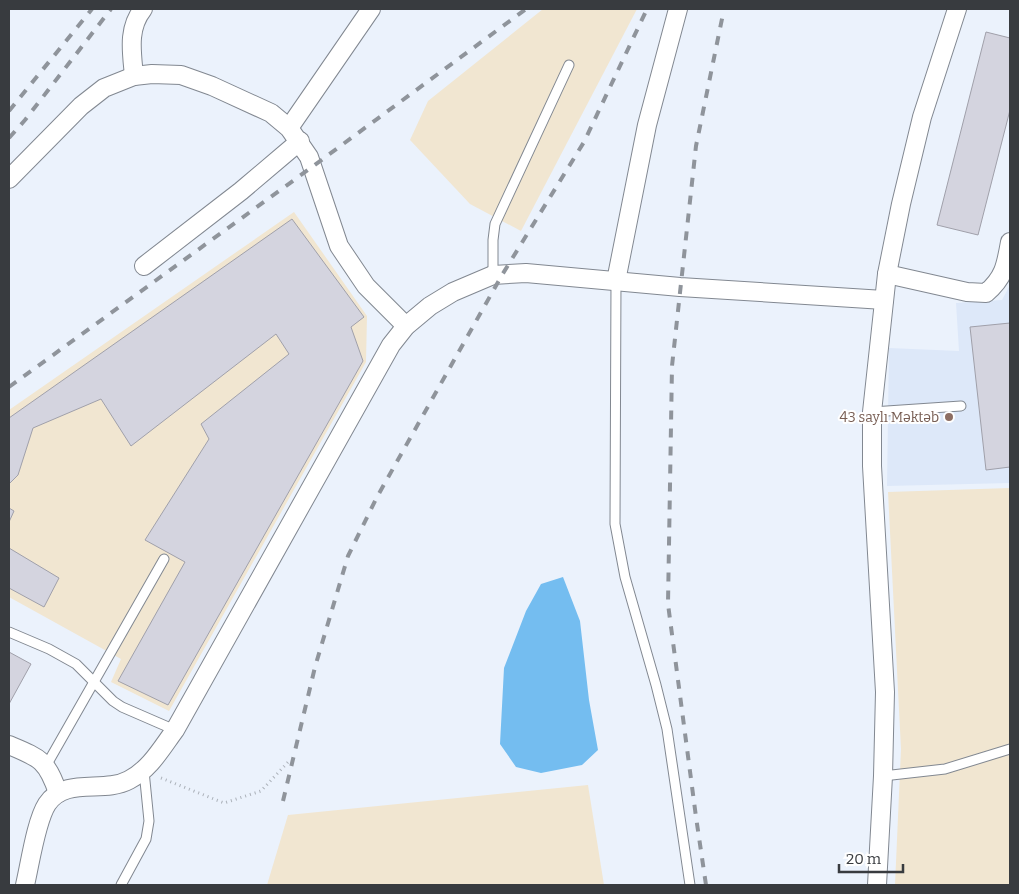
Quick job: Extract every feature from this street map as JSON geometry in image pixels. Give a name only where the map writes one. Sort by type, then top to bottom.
[{"type":"street","points":[[134,76],[130,38],[143,9]]},
{"type":"street","points":[[288,128],[371,9]]},
{"type":"street","points":[[616,281],[647,125],[678,9]]},
{"type":"street","points":[[877,885],[885,692],[872,466],[872,412],[887,274],[901,204],[922,116],[957,9]]},
{"type":"street","points":[[9,179],[80,106],[104,88],[134,76],[152,74],[180,76],[212,86],[271,113],[300,141],[309,157],[339,246],[366,286],[406,326]]},
{"type":"street","points":[[144,266],[241,191],[300,141]]},
{"type":"street","points":[[887,274],[967,292],[986,293],[997,284],[1005,268],[1010,242]]},
{"type":"street","points":[[25,885],[38,828],[47,804],[58,793],[71,787],[114,786],[128,781],[144,771],[175,730],[390,345],[406,326],[430,306],[454,292],[494,275],[526,273],[884,300]]},
{"type":"street","points":[[9,744],[32,755],[46,766],[58,793]]},
{"type":"lane","points":[[494,275],[493,240],[495,224],[569,65]]},
{"type":"lane","points":[[616,281],[616,524],[625,577],[667,729],[690,885]]},
{"type":"lane","points":[[872,412],[961,406]]},
{"type":"lane","points":[[46,766],[164,559]]},
{"type":"lane","points":[[9,632],[76,664],[113,701],[122,707],[175,730]]},
{"type":"lane","points":[[883,776],[945,770],[1010,748]]},
{"type":"lane","points":[[121,885],[146,839],[149,821],[144,771]]},
{"type":"path","points":[[144,771],[224,803],[261,791],[289,761]]},
{"type":"shaded area","points":[[543,9],[637,9],[521,231],[470,204],[410,140],[428,101]]},
{"type":"shaded area","points":[[294,212],[367,316],[366,362],[169,711],[111,682],[121,659],[9,597],[9,410]]},
{"type":"shaded area","name":"43 saylı Məktəb","points":[[1010,285],[1010,483],[887,486],[889,348],[959,351],[956,303],[1002,300]]},
{"type":"shaded area","points":[[1010,488],[1010,885],[895,885],[901,749],[888,492]]},
{"type":"shaded area","points":[[588,785],[604,885],[267,885],[288,815]]},
{"type":"water","points":[[563,577],[580,621],[589,700],[598,750],[582,765],[541,773],[516,767],[500,744],[504,668],[526,611],[541,584]]},
{"type":"building","points":[[986,32],[1010,38],[1010,110],[978,235],[937,225]]},
{"type":"building","points":[[292,219],[364,317],[351,327],[363,361],[168,705],[118,681],[185,562],[145,540],[209,439],[201,424],[289,354],[276,334],[131,446],[101,399],[33,428],[18,475],[9,484],[9,418]]},
{"type":"building","points":[[1010,323],[1010,467],[986,470],[970,327]]},
{"type":"building","points":[[9,508],[14,511],[9,522]]},
{"type":"building","points":[[9,548],[59,578],[44,607],[9,588]]},
{"type":"building","points":[[9,652],[31,664],[9,704]]},
{"type":"railway","points":[[9,111],[92,9]]},
{"type":"railway","points":[[9,138],[111,9]]},
{"type":"railway","points":[[9,387],[526,9]]},
{"type":"railway","points":[[283,801],[315,667],[348,556],[377,497],[502,275],[584,142],[647,9]]},
{"type":"railway","points":[[706,885],[668,604],[672,366],[696,146],[724,9]]},
{"type":"place","name":"43 saylı Məktəb","points":[[949,417]]}]
